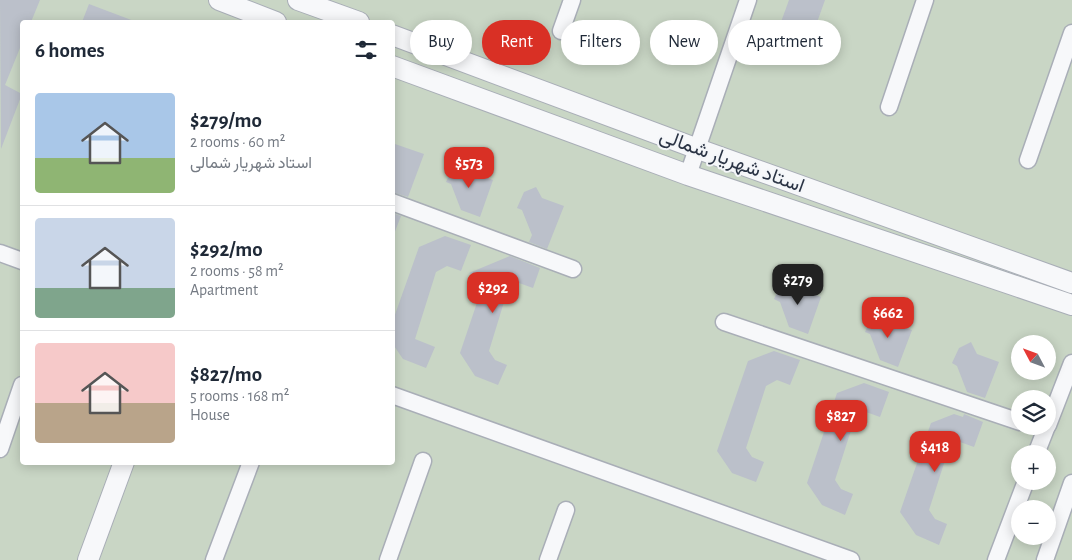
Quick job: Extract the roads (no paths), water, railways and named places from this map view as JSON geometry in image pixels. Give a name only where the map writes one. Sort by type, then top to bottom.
[{"type":"street","points":[[219,0],[271,20]]},
{"type":"street","points":[[286,20],[292,0]]},
{"type":"street","points":[[298,0],[353,20]]},
{"type":"street","points":[[565,20],[572,0]]},
{"type":"street","points":[[688,175],[748,0]]},
{"type":"street","points":[[888,107],[925,0]]},
{"type":"street","points":[[1028,160],[1072,32]]},
{"type":"street","name":"استاد شهریار شمالی","points":[[395,36],[698,149],[1072,283]]},
{"type":"street","name":"استاد شهریار شمالی","points":[[395,67],[688,175],[1072,305]]},
{"type":"street","points":[[395,203],[573,269]]},
{"type":"street","points":[[0,253],[20,260]]},
{"type":"street","points":[[724,322],[1011,419]]},
{"type":"street","points":[[1056,399],[1072,364]]},
{"type":"street","points":[[0,449],[20,391]]},
{"type":"street","points":[[395,396],[851,560]]},
{"type":"street","points":[[388,560],[423,461]]},
{"type":"street","points":[[88,560],[123,465]]},
{"type":"street","points":[[214,560],[250,465]]},
{"type":"street","points":[[1045,560],[1072,484]]},
{"type":"street","points":[[996,560],[1023,490]]},
{"type":"street","points":[[548,560],[566,510]]}]
